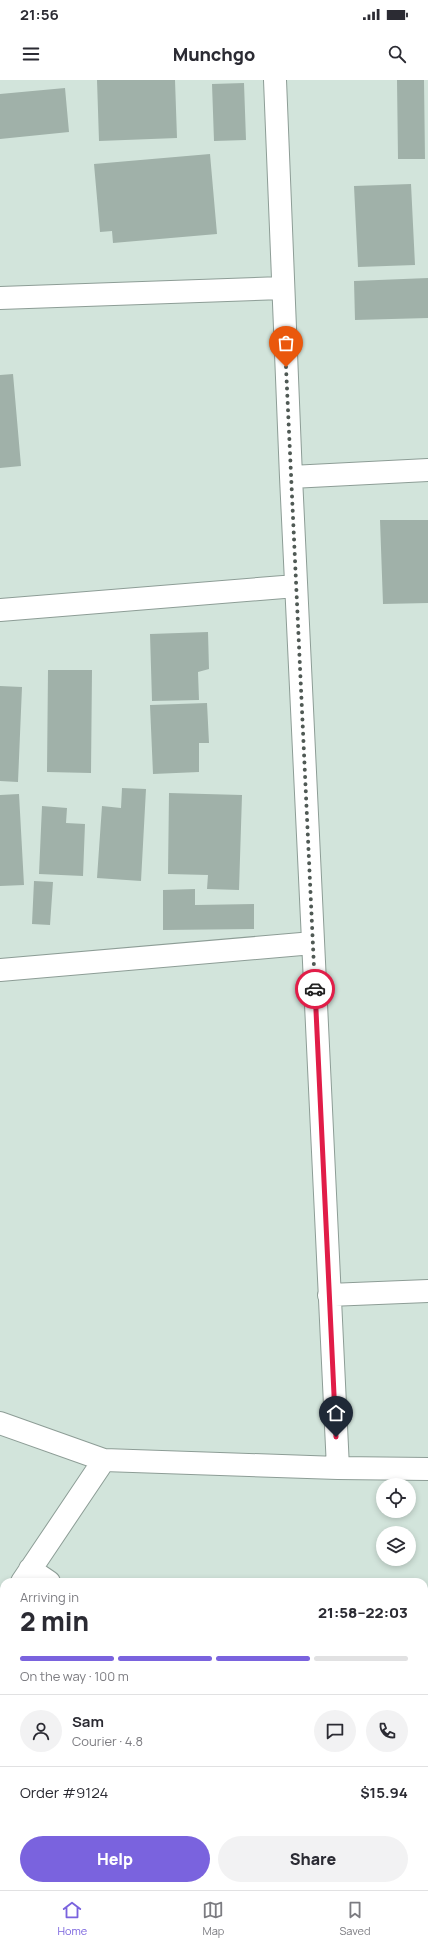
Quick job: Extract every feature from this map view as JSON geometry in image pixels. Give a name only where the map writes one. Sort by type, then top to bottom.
[{"type":"street","points":[[275,80],[282,288],[338,1468]]},
{"type":"street","points":[[0,298],[282,288]]},
{"type":"street","points":[[291,477],[428,470]]},
{"type":"street","points":[[0,610],[296,586]]},
{"type":"street","points":[[0,970],[313,943]]},
{"type":"street","points":[[329,1295],[428,1291]]},
{"type":"street","points":[[0,1423],[104,1460],[338,1468],[428,1469]]},
{"type":"street","points":[[26,1576],[104,1460]]},
{"type":"building","points":[[97,80],[175,80],[177,138],[99,141]]},
{"type":"building","points":[[397,80],[424,80],[425,159],[398,159]]},
{"type":"building","points":[[244,83],[246,140],[214,141],[212,84]]},
{"type":"building","points":[[65,88],[69,132],[0,139],[0,94]]},
{"type":"building","points":[[210,154],[217,234],[113,243],[112,231],[100,232],[94,164]]},
{"type":"building","points":[[411,184],[415,265],[358,267],[354,186]]},
{"type":"building","points":[[428,278],[428,318],[355,320],[354,281]]},
{"type":"building","points":[[13,374],[21,466],[0,468],[0,375]]},
{"type":"building","points":[[380,520],[428,520],[428,603],[383,604]]},
{"type":"building","points":[[208,632],[209,669],[198,672],[199,700],[152,701],[150,634]]},
{"type":"building","points":[[48,670],[92,670],[91,773],[47,772]]},
{"type":"building","points":[[0,686],[22,687],[18,782],[0,781]]},
{"type":"building","points":[[207,703],[209,743],[199,743],[199,772],[153,774],[150,705]]},
{"type":"building","points":[[122,788],[146,789],[141,881],[97,878],[102,806],[121,808]]},
{"type":"building","points":[[169,793],[242,795],[239,890],[207,889],[208,875],[168,874]]},
{"type":"building","points":[[19,794],[24,885],[0,886],[0,795]]},
{"type":"building","points":[[42,806],[67,808],[66,823],[85,824],[83,876],[39,874]]},
{"type":"building","points":[[34,881],[53,882],[50,925],[32,924]]},
{"type":"building","points":[[195,889],[195,905],[254,904],[254,929],[163,930],[163,890]]},
{"type":"way so far","points":[[286,367],[315,989]]},
{"type":"route","points":[[315,989],[336,1437]]}]
